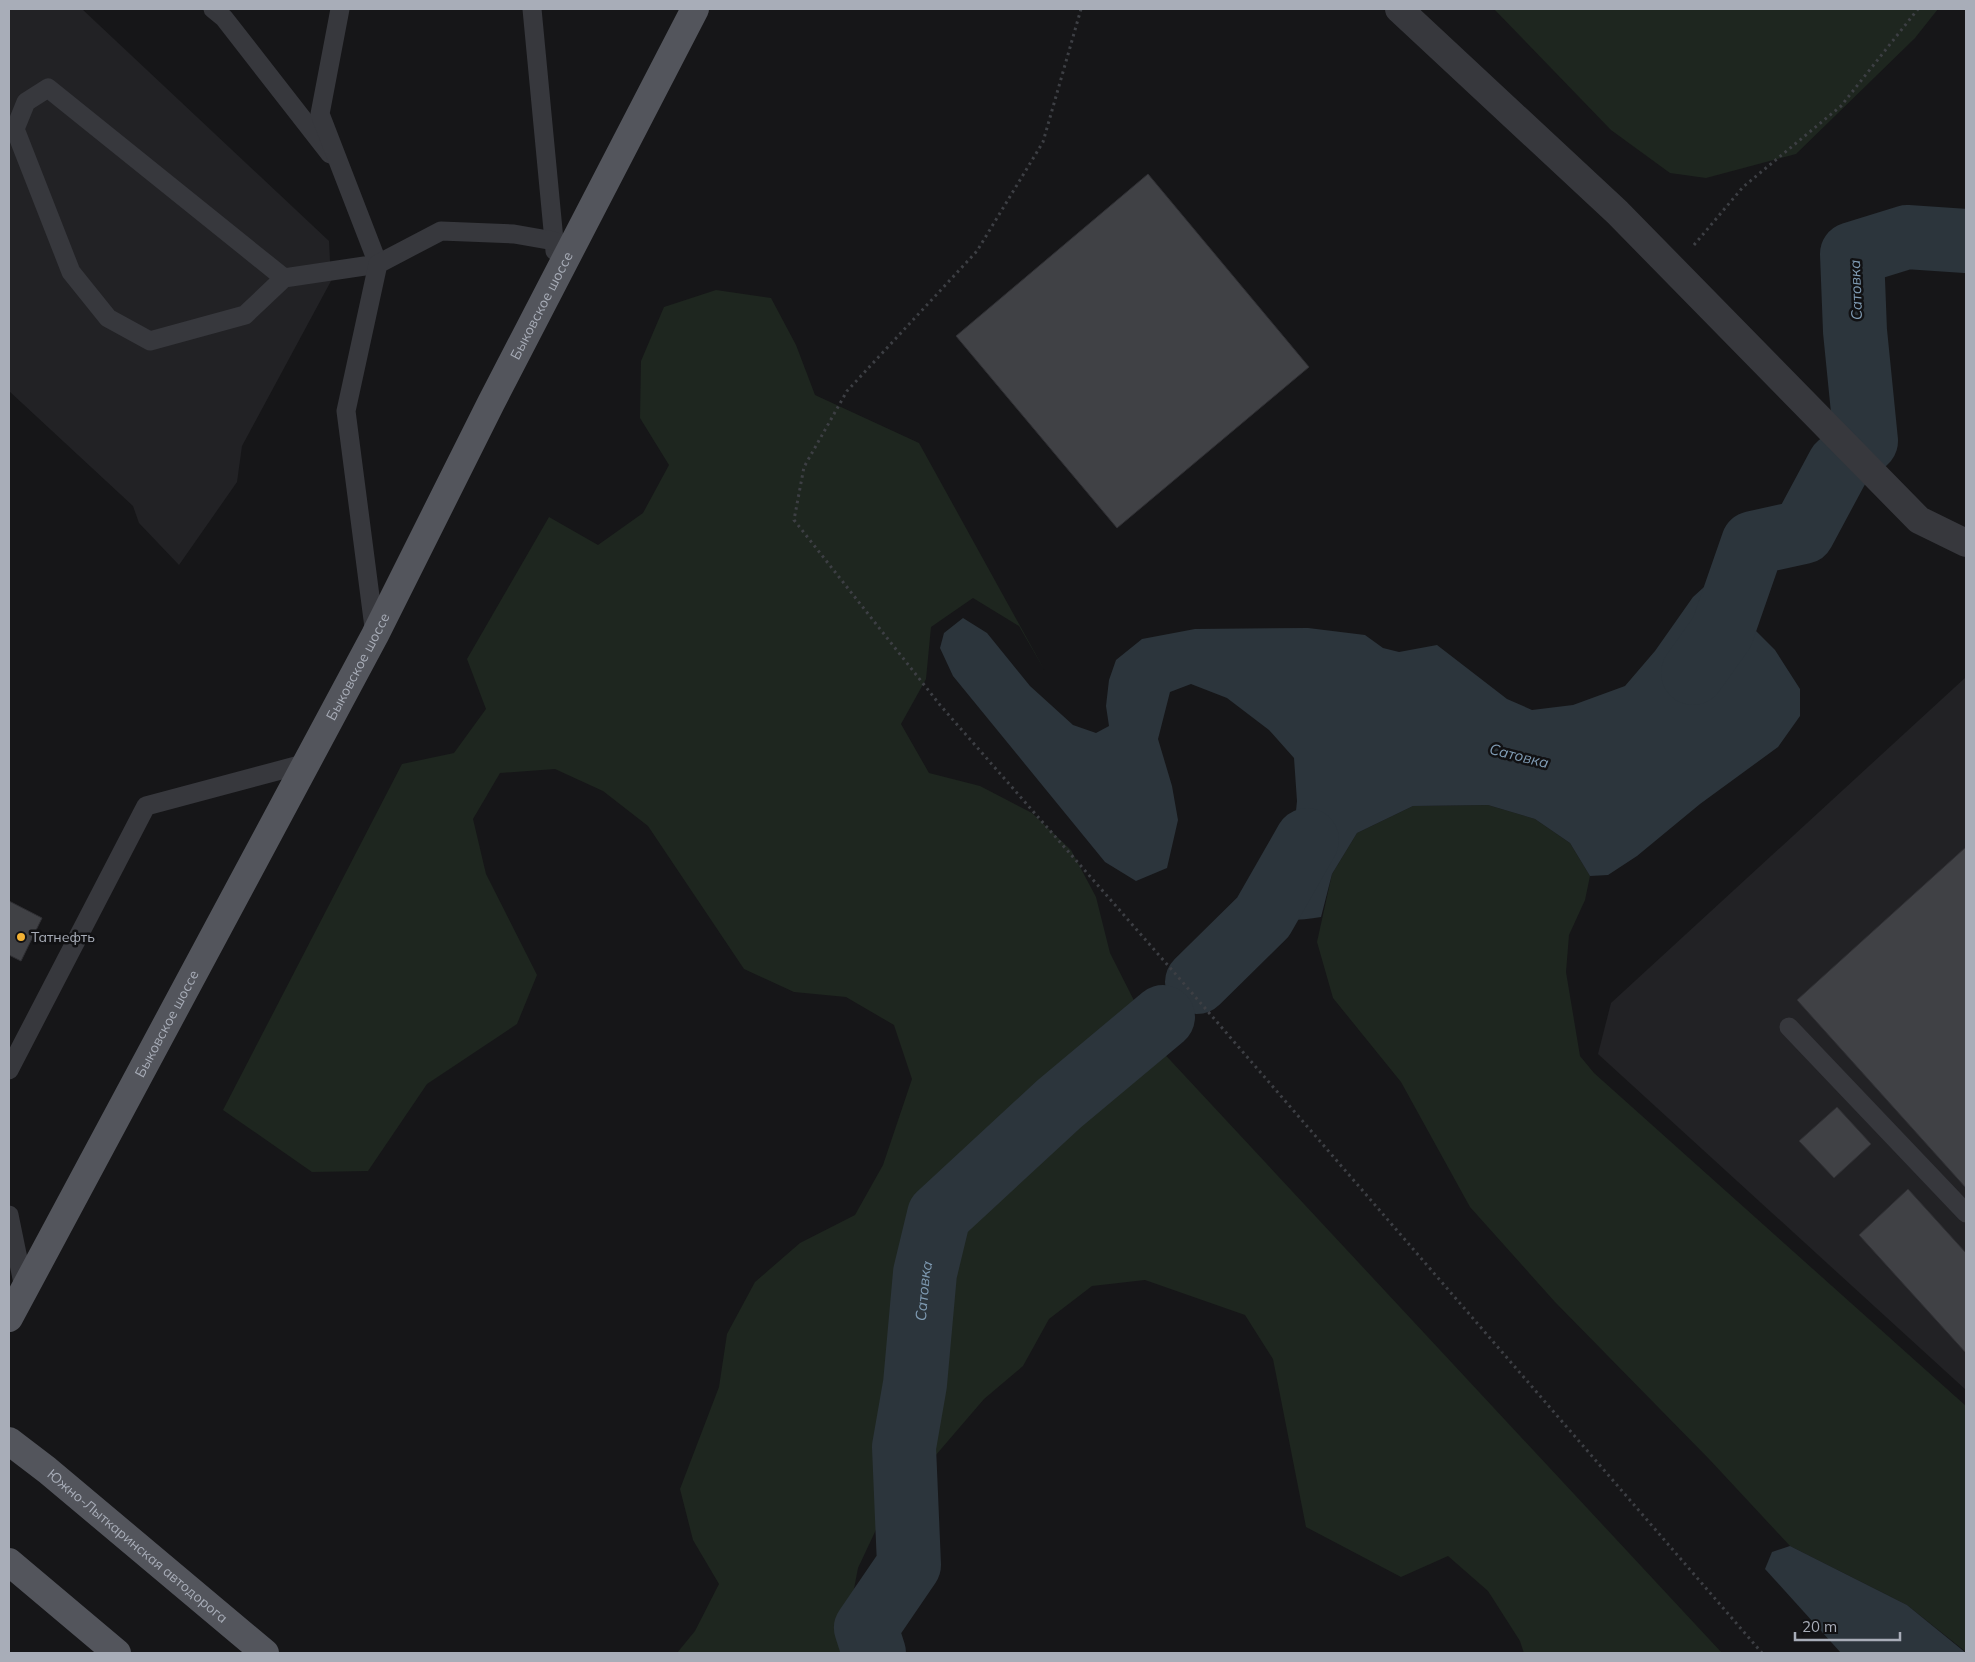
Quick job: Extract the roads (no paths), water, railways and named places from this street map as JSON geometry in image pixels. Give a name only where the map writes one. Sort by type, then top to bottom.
[{"type":"main road","name":"Быковское шоссе","points":[[9,1318],[375,635],[695,9]]},
{"type":"main road","name":"Южно-Лыткаринская автодорога","points":[[9,1441],[47,1470],[265,1653]]},
{"type":"main road","points":[[9,1562],[117,1653]]},
{"type":"street","points":[[1399,9],[1617,212],[1919,520],[1966,543]]},
{"type":"lane","points":[[213,9],[224,18],[307,127],[341,167]]},
{"type":"lane","points":[[340,9],[320,114],[378,264],[346,411],[375,635]]},
{"type":"lane","points":[[532,9],[557,277]]},
{"type":"lane","points":[[284,278],[48,88],[26,102],[15,130],[71,272],[108,318],[150,341],[245,315],[284,278],[378,264],[441,231],[514,234],[554,241]]},
{"type":"lane","points":[[9,1070],[146,806],[307,763]]},
{"type":"lane","points":[[1789,1027],[1966,1213]]},
{"type":"lane","points":[[9,1215],[24,1288]]},
{"type":"water","points":[[1713,579],[1726,581],[1749,624],[1775,650],[1800,689],[1800,716],[1778,747],[1700,804],[1637,856],[1608,875],[1590,876],[1570,843],[1535,819],[1488,805],[1413,806],[1357,833],[1332,874],[1321,917],[1299,920],[1278,920],[1263,917],[1263,889],[1294,831],[1297,801],[1294,758],[1269,730],[1227,698],[1191,684],[1170,692],[1158,739],[1172,786],[1178,820],[1167,868],[1136,881],[1105,862],[953,676],[940,648],[944,633],[963,618],[987,633],[1030,686],[1073,725],[1096,733],[1109,726],[1106,706],[1109,680],[1116,660],[1142,639],[1195,629],[1308,628],[1365,635],[1383,648],[1399,652],[1437,645],[1507,699],[1532,710],[1573,705],[1625,686],[1655,651],[1693,597]]},
{"type":"water","points":[[1790,1546],[1907,1605],[1966,1653],[1841,1653],[1765,1569],[1772,1552]]},
{"type":"waterway","name":"Сатовка","points":[[1866,441],[1855,331],[1852,254],[1907,237],[1966,241]]},
{"type":"waterway","name":"Сатовка","points":[[1693,673],[1722,632],[1753,543],[1803,532],[1839,465]]},
{"type":"waterway","name":"Сатовка","points":[[1197,982],[1263,917],[1307,840]]},
{"type":"waterway","name":"Сатовка","points":[[874,1653],[866,1628],[909,1565],[904,1447],[915,1384],[925,1273],[939,1215],[1059,1104],[1163,1017]]},
{"type":"place","name":"Татнефть","points":[[21,937]]}]
